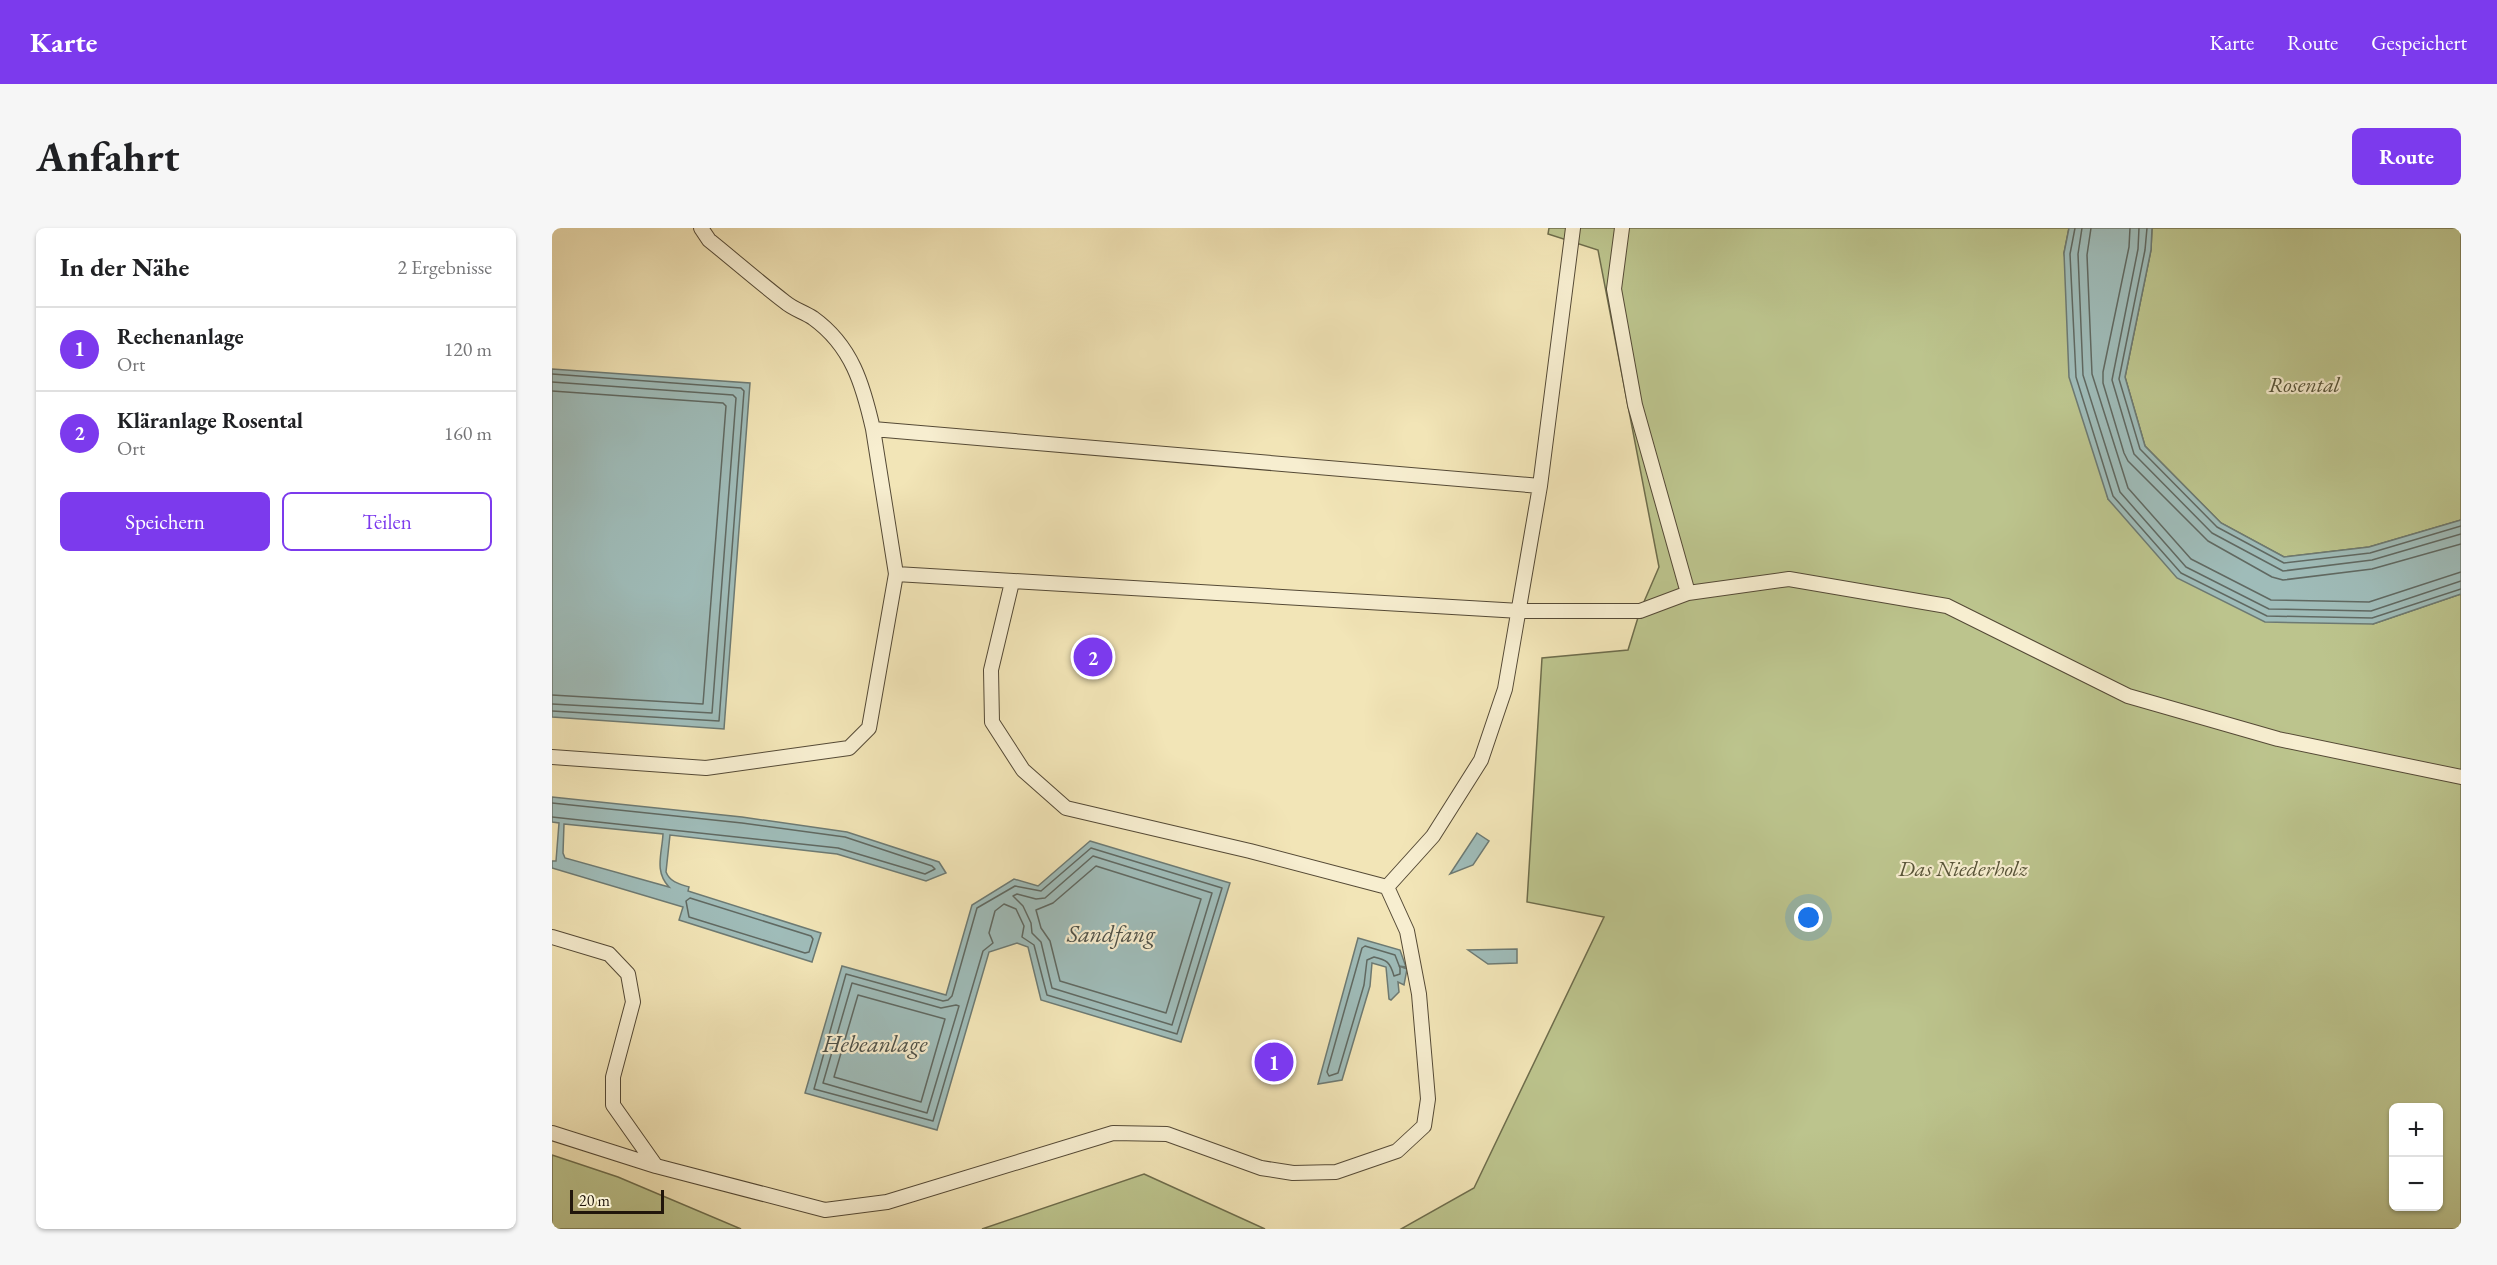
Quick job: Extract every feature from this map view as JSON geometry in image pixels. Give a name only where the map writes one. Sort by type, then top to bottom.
[{"type":"lane","points":[[552,757],[706,768],[849,748],[869,728],[896,574],[873,429],[864,389],[850,360],[837,341],[813,318],[788,304],[709,240],[702,228]]},
{"type":"lane","points":[[1387,886],[1433,836],[1481,760],[1505,689],[1540,486],[1573,228]]},
{"type":"lane","points":[[1622,228],[1614,289],[1630,382],[1688,593]]},
{"type":"lane","points":[[873,429],[1540,486]]},
{"type":"lane","points":[[896,574],[1520,611],[1640,610],[1688,593],[1789,579],[1947,606],[2128,696],[2278,739],[2461,777]]},
{"type":"lane","points":[[1012,582],[991,670],[992,722],[1023,770],[1066,808],[1250,850],[1387,886]]},
{"type":"lane","points":[[552,1133],[656,1166],[825,1210],[887,1202],[1113,1133],[1167,1134],[1261,1168],[1293,1173],[1336,1172],[1397,1151],[1424,1126],[1428,1099],[1419,994],[1407,931],[1387,886]]},
{"type":"lane","points":[[552,937],[609,954],[628,974],[633,1002],[613,1077],[613,1105],[656,1166]]},
{"type":"green space","name":"Das Niederholz","points":[[1549,228],[2069,228],[2064,253],[2108,499],[2373,624],[2461,594],[2461,1229],[1401,1229],[1474,1188],[1604,917],[1527,902],[1542,658],[1628,650],[1640,611],[1659,567],[1598,250],[1548,234]]},
{"type":"green space","name":"Rosental","points":[[2152,228],[2461,228],[2461,520],[2369,547],[2284,557],[2221,523],[2145,446],[2125,377],[2151,250]]},
{"type":"green space","points":[[552,1155],[618,1177],[741,1229],[552,1229]]},
{"type":"green space","points":[[1144,1174],[1265,1229],[982,1229]]},
{"type":"water","points":[[2069,228],[2152,228],[2151,250],[2125,377],[2145,446],[2221,523],[2284,557],[2369,547],[2461,520],[2461,594],[2373,624],[2265,622],[2177,578],[2108,499],[2069,377],[2064,253]]},
{"type":"water","points":[[552,369],[750,383],[724,729],[552,717]]},
{"type":"water","points":[[552,797],[742,817],[847,832],[939,862],[946,873],[926,881],[837,854],[670,835],[666,872],[670,878],[689,887],[688,891],[821,933],[812,962],[679,920],[683,907],[552,868],[552,861],[556,861],[559,823],[552,822]],"holes":[[[564,824],[663,834],[660,868],[664,881],[669,887],[565,858],[563,853]]]},
{"type":"water","points":[[1477,833],[1489,841],[1473,865],[1450,874]]},
{"type":"water","name":"Sandfang","points":[[1090,841],[1230,883],[1181,1042],[1041,1000],[1028,947],[1017,943],[989,952],[937,1130],[805,1093],[842,966],[946,995],[972,905],[1014,879],[1038,886]]},
{"type":"water","points":[[1358,938],[1400,950],[1406,967],[1399,966],[1407,969],[1404,985],[1398,982],[1399,992],[1391,1000],[1389,999],[1386,967],[1372,963],[1370,986],[1342,1080],[1318,1084]]},
{"type":"water","points":[[1517,949],[1517,963],[1488,964],[1468,950]]},
{"type":"place","name":"Kläranlage Rosental","points":[[1093,657]]},
{"type":"place","name":"Rechenanlage","points":[[1274,1062]]},
{"type":"water label","name":"Hebeanlage","points":[[875,1044]]}]
